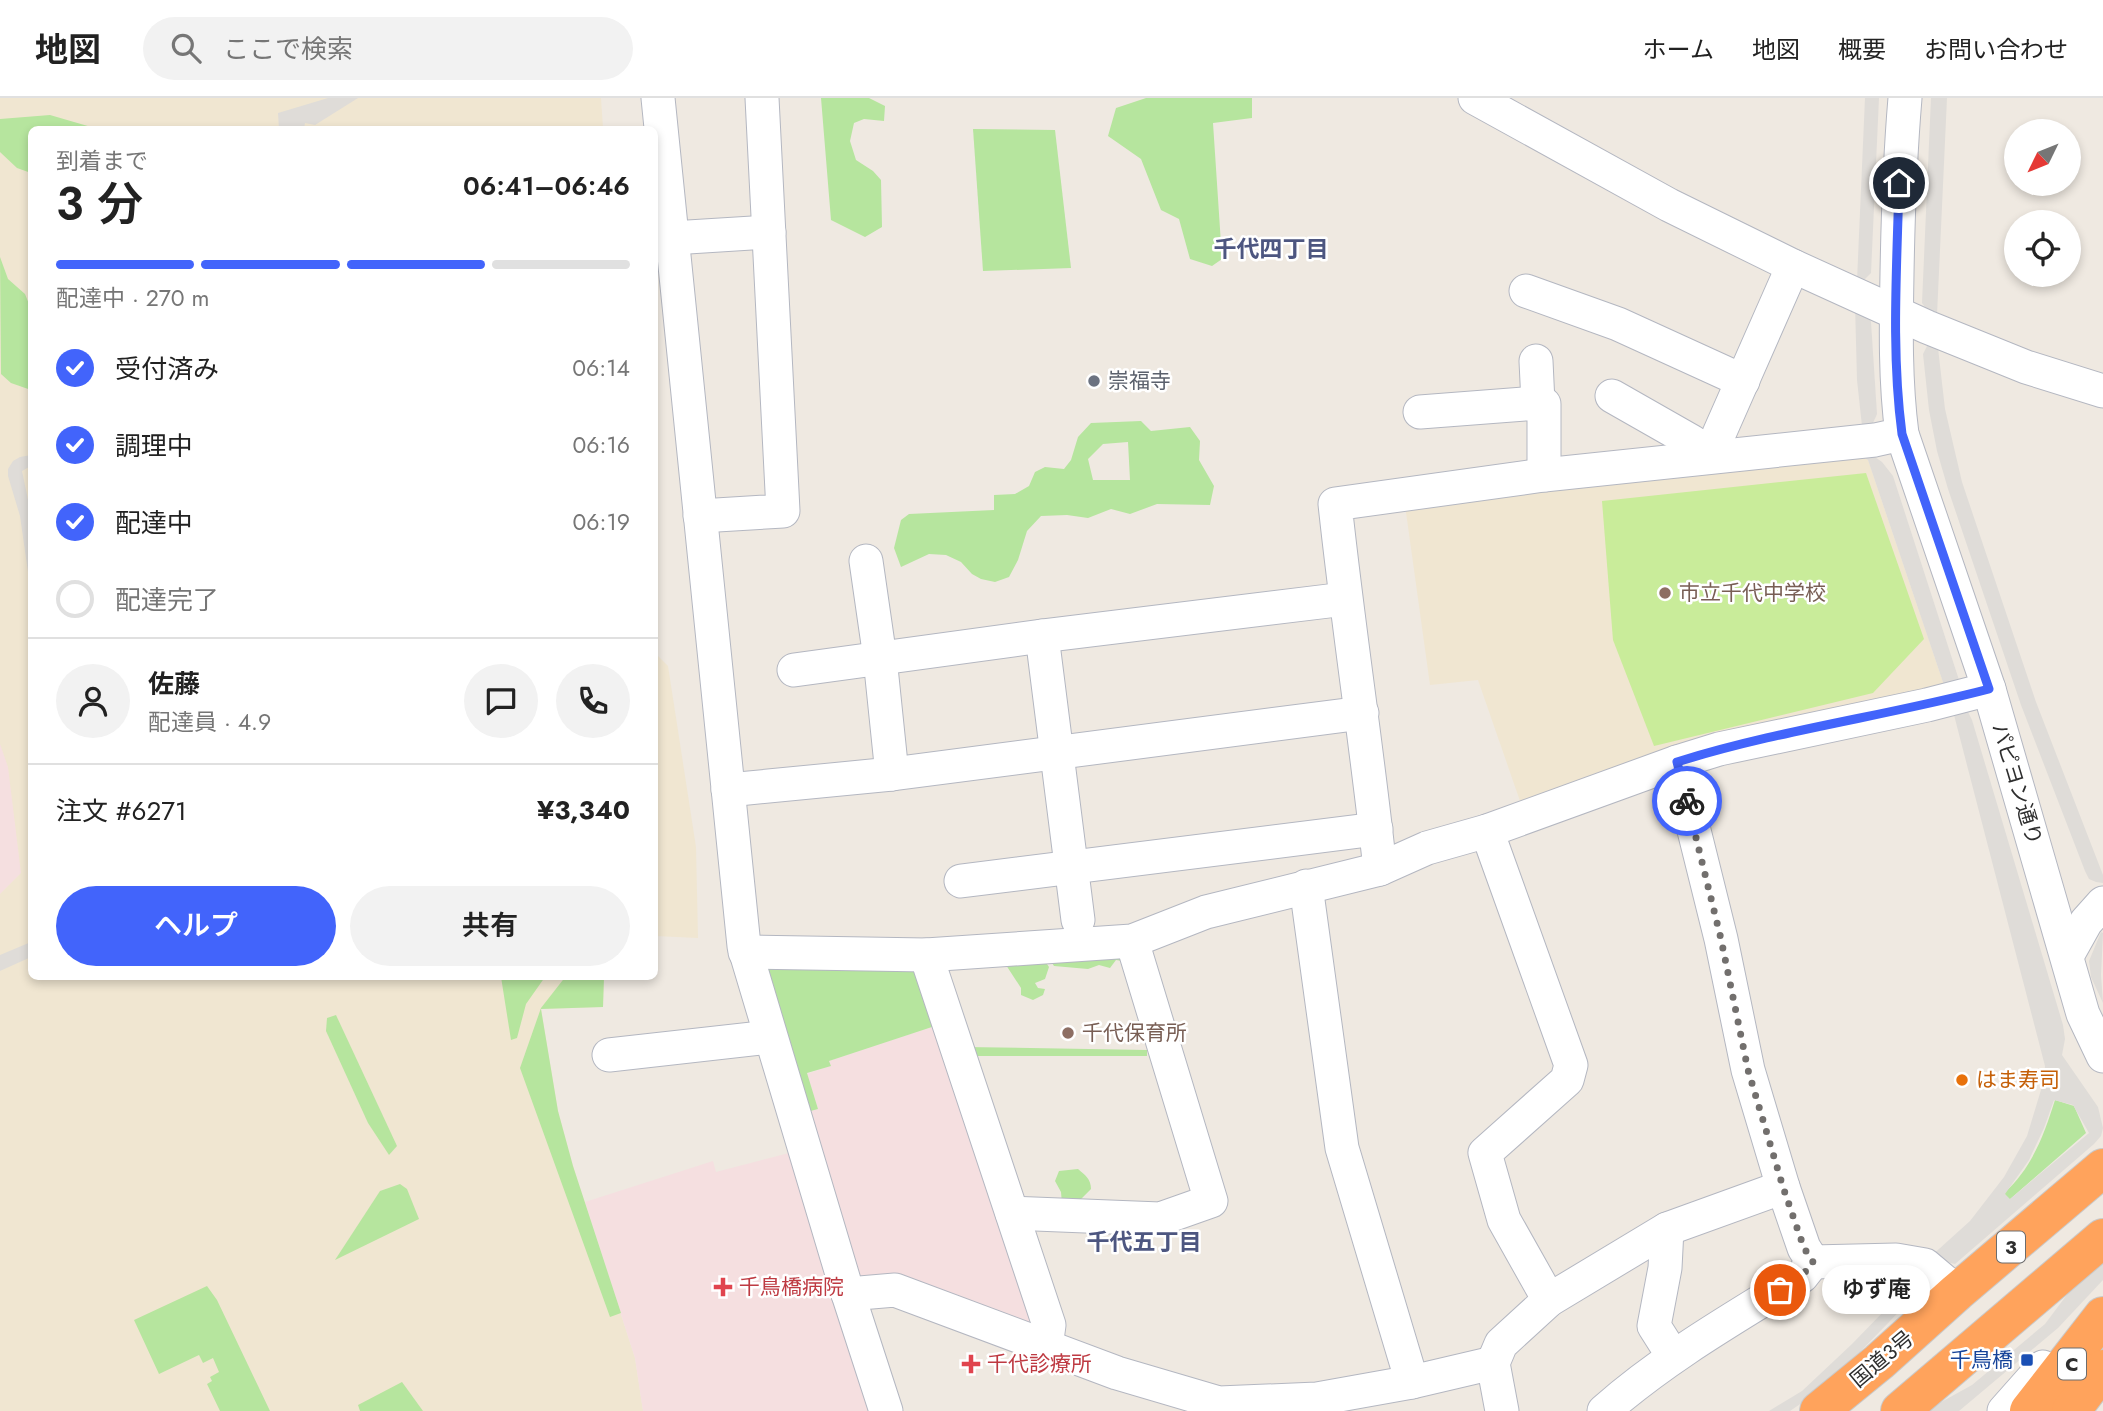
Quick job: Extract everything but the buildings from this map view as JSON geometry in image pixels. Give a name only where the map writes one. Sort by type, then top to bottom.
[{"type":"highway","name":"国道3号","points":[[1819,1411],[2103,1168]]},
{"type":"highway","points":[[1900,1411],[2103,1238]]},
{"type":"highway","points":[[2029,1411],[2103,1317]]},
{"type":"highway","name":"C","points":[[2041,1411],[2103,1317]]},
{"type":"highway","points":[[2071,1411],[2103,1369]]},
{"type":"highway","name":"C","points":[[2084,1411],[2103,1380]]},
{"type":"street","points":[[658,98],[745,952],[886,1411]]},
{"type":"street","points":[[700,516],[783,511],[762,98]]},
{"type":"street","points":[[1475,98],[1669,205],[1793,266],[1927,327],[2026,367],[2103,391]]},
{"type":"street","name":"パピヨン通り","points":[[1905,98],[1900,157],[1896,312],[1897,398],[1902,434],[1989,689],[2083,1014],[2103,1056]]},
{"type":"street","points":[[672,237],[769,232]]},
{"type":"street","points":[[1712,456],[1719,434],[1793,266]]},
{"type":"street","points":[[1525,291],[1618,324],[1743,381]]},
{"type":"street","points":[[1536,361],[1538,403]]},
{"type":"street","points":[[1612,396],[1712,456]]},
{"type":"street","points":[[1420,412],[1544,404],[1544,475]]},
{"type":"street","points":[[1380,869],[1335,504],[1544,475],[1875,440],[1902,434]]},
{"type":"street","points":[[866,561],[880,658],[892,774]]},
{"type":"street","points":[[794,670],[1345,599]]},
{"type":"street","points":[[1042,636],[1079,919]]},
{"type":"street","points":[[745,952],[926,955],[1132,941],[1206,912],[1380,869],[1427,848],[1487,831],[1718,748],[1927,705],[1989,689]]},
{"type":"street","points":[[728,790],[892,774],[1362,713]]},
{"type":"street","points":[[1677,762],[1721,939],[1748,1070],[1783,1187],[1804,1248],[1813,1262]]},
{"type":"street","points":[[961,881],[1376,829]]},
{"type":"street","points":[[1487,831],[1570,1065],[1567,1080],[1485,1153],[1504,1220],[1549,1300]]},
{"type":"street","points":[[1306,886],[1342,1148],[1412,1382]]},
{"type":"street","points":[[2067,956],[2086,922],[2103,903]]},
{"type":"street","points":[[1012,1213],[1160,1219],[1211,1201],[1132,941]]},
{"type":"street","points":[[926,955],[1049,1325],[1046,1347]]},
{"type":"street","points":[[609,1055],[770,1037]]},
{"type":"street","points":[[1502,1411],[1493,1363],[1501,1343],[1549,1300],[1667,1229],[1783,1187]]},
{"type":"street","points":[[1667,1229],[1665,1268],[1654,1326],[1673,1356]]},
{"type":"street","points":[[1813,1262],[1896,1260],[1925,1265],[1957,1292]]},
{"type":"street","points":[[1604,1411],[1673,1356],[1802,1276],[1813,1262]]},
{"type":"street","points":[[848,1294],[895,1290],[1117,1373],[1219,1403],[1317,1399],[1412,1382],[1493,1363]]},
{"type":"street","points":[[2004,1411],[2103,1300]]},
{"type":"shaded area","points":[[0,98],[601,98],[603,126],[28,126],[28,980],[604,980],[603,1007],[541,1009],[558,1111],[635,1358],[643,1411],[0,1411]]},
{"type":"shaded area","points":[[328,98],[358,98],[315,125],[305,123],[304,126],[279,126],[278,113]]},
{"type":"shaded area","points":[[1865,98],[1879,98],[1871,273],[1862,282],[1857,281]]},
{"type":"shaded area","points":[[1931,98],[1947,98],[1937,315],[2103,381],[1932,317],[1922,303]]},
{"type":"shaded area","points":[[1855,304],[1871,322],[1877,414],[1868,427],[1862,426],[1857,380]]},
{"type":"shaded area","points":[[1928,344],[2103,400],[2103,407],[2016,380],[1938,348],[1945,409],[1962,482],[2036,702],[2103,875],[2103,883],[2089,879],[2085,871],[2021,705],[1948,489],[1929,410],[1923,354]]},
{"type":"shaded area","name":"市立千代中学校","points":[[1858,454],[1868,460],[1946,691],[1717,736],[1520,801],[1478,680],[1430,685],[1405,505]]},
{"type":"shaded area","points":[[1858,454],[1872,455],[1882,462],[1893,476],[1959,680],[1946,691],[1868,460]]},
{"type":"shaded area","points":[[28,456],[28,468],[22,471],[28,500],[28,572],[20,516],[8,476],[8,469],[13,461]]},
{"type":"shaded area","points":[[658,656],[668,666],[696,847],[698,938],[658,936]]},
{"type":"shaded area","points":[[1961,709],[1968,712],[1972,720],[2063,1025],[2065,1039],[2062,1055],[2098,1107],[2103,1128],[2101,1136],[2094,1144],[1955,1264],[1929,1258],[1970,1221],[2004,1177],[2027,1136],[2044,1080],[2045,1066],[1954,715]],"holes":[[[2054,1100],[2073,1105],[2089,1133],[2010,1199],[2005,1194],[2029,1160]]]},
{"type":"shaded area","points":[[0,744],[8,767],[21,873],[0,894]]},
{"type":"shaded area","points":[[2101,932],[2103,1003],[2091,977],[2089,961]]},
{"type":"shaded area","points":[[28,943],[28,958],[0,971],[0,955]]},
{"type":"shaded area","name":"千鳥橋病院","points":[[938,1025],[1040,1323],[1028,1334],[860,1283],[803,1113],[818,1109],[807,1074],[830,1066],[829,1061]]},
{"type":"shaded area","name":"千鳥橋病院","points":[[793,1152],[872,1411],[643,1411],[635,1358],[585,1202],[713,1161],[716,1172]]},
{"type":"shaded area","points":[[2103,1260],[2103,1280],[2058,1328],[1959,1411],[1925,1411],[1972,1385],[2045,1324],[2072,1288]]},
{"type":"shaded area","points":[[1920,1274],[1924,1279],[1922,1288],[1857,1355],[1809,1398],[1790,1411],[1769,1411],[1802,1391]]},
{"type":"green space","points":[[821,98],[869,98],[885,106],[884,121],[864,119],[854,123],[850,141],[856,160],[881,180],[882,227],[865,237],[831,220]]},
{"type":"green space","points":[[1146,98],[1252,98],[1252,118],[1213,123],[1222,259],[1212,266],[1190,259],[1179,219],[1161,210],[1141,159],[1108,136],[1116,108]]},
{"type":"green space","points":[[50,115],[88,126],[28,126],[28,172],[17,168],[0,152],[0,119]]},
{"type":"green space","points":[[973,129],[1055,130],[1071,268],[983,271]]},
{"type":"green space","points":[[0,257],[8,279],[25,294],[28,302],[28,389],[11,383],[1,374]]},
{"type":"green space","points":[[1141,421],[1151,431],[1190,427],[1200,441],[1199,460],[1214,486],[1210,505],[1157,504],[1130,514],[1111,509],[1088,518],[1067,515],[1041,516],[1027,531],[1018,560],[1009,577],[995,582],[981,579],[961,562],[946,555],[929,554],[901,567],[894,548],[901,520],[909,514],[994,510],[994,495],[1015,494],[1029,486],[1035,472],[1045,467],[1064,469],[1071,460],[1078,437],[1091,423]],"holes":[[[1128,442],[1130,480],[1093,480],[1088,459],[1103,444]]]},
{"type":"green space","points":[[1866,473],[1924,639],[1873,693],[1654,746],[1613,640],[1602,501]]},
{"type":"green space","points":[[1121,950],[1122,961],[1116,960],[1110,968],[1099,965],[1088,969],[1054,966],[1048,957]]},
{"type":"green space","points":[[1043,958],[1049,967],[1045,979],[1035,983],[1038,988],[1045,989],[1043,995],[1033,1000],[1021,995],[1021,988],[1006,965]]},
{"type":"green space","points":[[773,961],[917,966],[938,1025],[829,1061],[831,1066],[807,1073],[818,1109],[803,1113],[763,971]]},
{"type":"green space","points":[[501,980],[543,980],[526,1004],[517,1038],[511,1040]]},
{"type":"green space","points":[[563,980],[604,980],[603,1007],[541,1009],[558,1111],[621,1313],[610,1317],[520,1068],[541,1008]]},
{"type":"green space","points":[[336,1015],[397,1146],[389,1155],[368,1123],[326,1031],[327,1018]]},
{"type":"green space","points":[[965,1047],[1147,1050],[1147,1056],[968,1056]]},
{"type":"green space","points":[[2055,1100],[2074,1106],[2086,1133],[2009,1200],[2004,1193],[2030,1162]]},
{"type":"green space","points":[[1078,1169],[1089,1180],[1091,1189],[1080,1200],[1062,1204],[1061,1192],[1055,1181],[1059,1171]]},
{"type":"green space","points":[[400,1184],[407,1189],[419,1219],[335,1260],[380,1191]]},
{"type":"green space","points":[[207,1286],[217,1300],[270,1411],[220,1411],[207,1384],[212,1381],[210,1377],[219,1372],[213,1358],[203,1363],[199,1355],[159,1374],[134,1320]]},
{"type":"green space","points":[[402,1382],[423,1411],[360,1411],[358,1405]]},
{"type":"way so far","points":[[1687,801],[1721,939],[1748,1070],[1783,1187],[1804,1248],[1813,1262],[1802,1276],[1780,1290]]},
{"type":"place","name":"崇福寺","points":[[1094,381]]},
{"type":"place","name":"市立千代中学校","points":[[1665,593]]},
{"type":"place","name":"千代保育所","points":[[1068,1033]]},
{"type":"place","name":"はま寿司","points":[[1962,1080]]},
{"type":"place","name":"千鳥橋病院","points":[[723,1287]]},
{"type":"place","name":"ゆず庵","points":[[1780,1290]]},
{"type":"place","name":"千鳥橋","points":[[2027,1360]]},
{"type":"place","name":"千代診療所","points":[[971,1364]]},
{"type":"district","name":"千代四丁目","points":[[1271,249]]},
{"type":"district","name":"千代五丁目","points":[[1144,1242]]},
{"type":"route","points":[[1687,801],[1677,762],[1718,748],[1927,705],[1989,689],[1902,434],[1897,398],[1899,183]]}]
